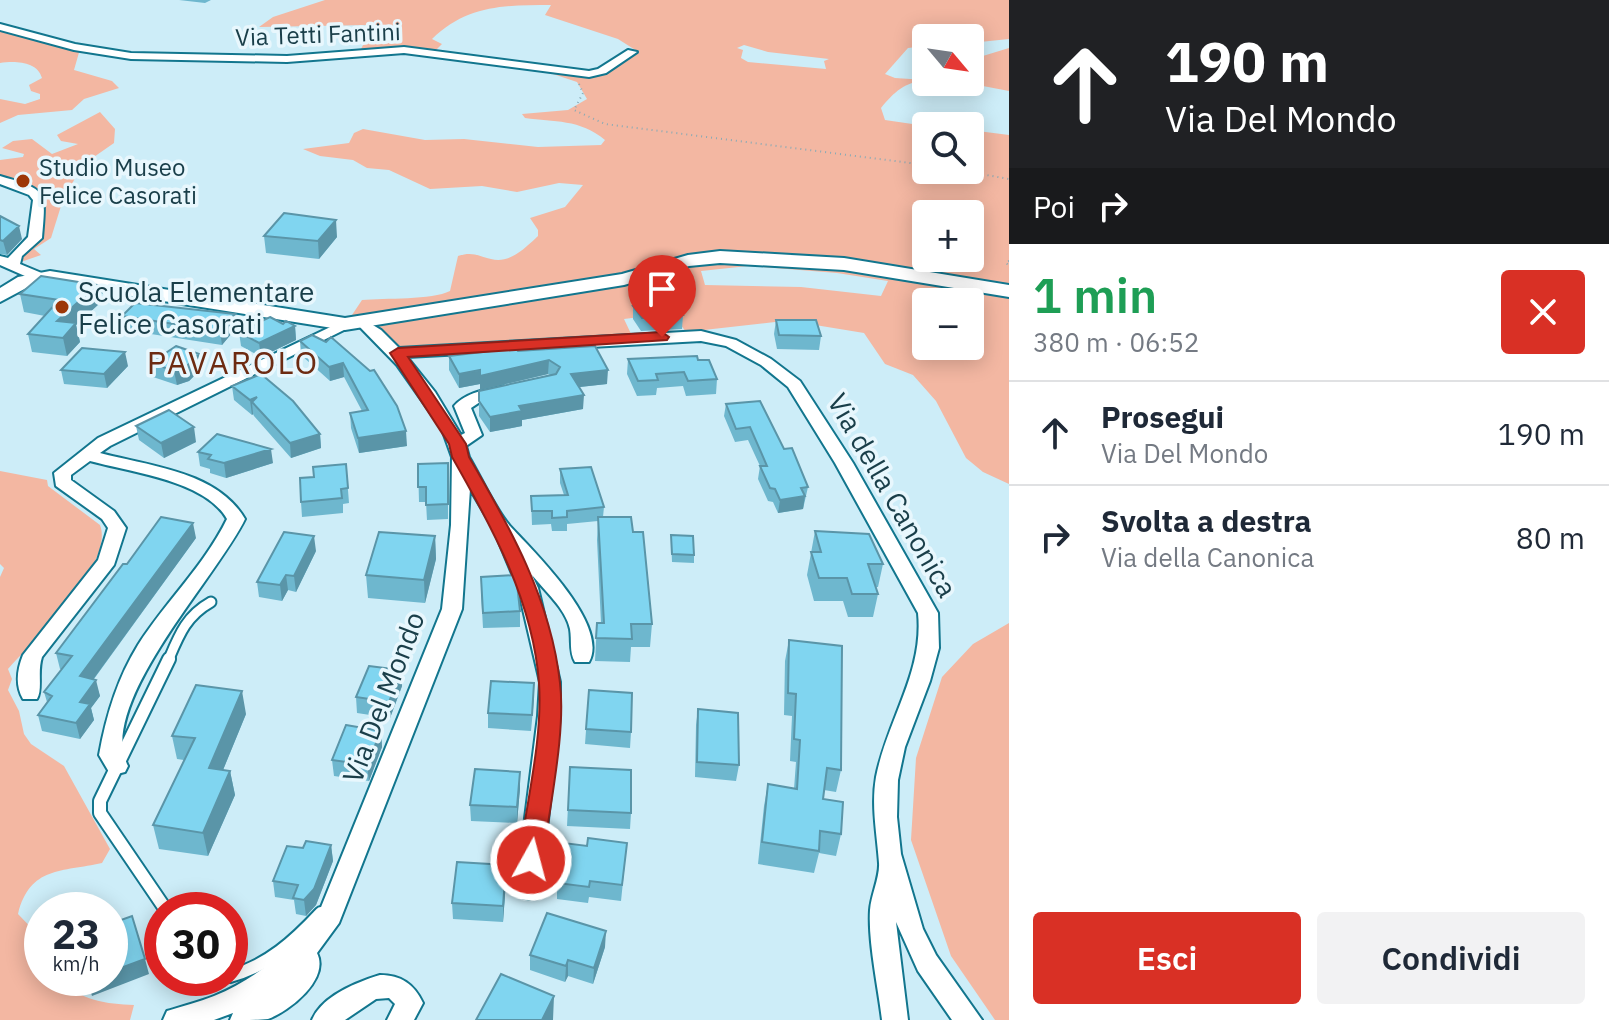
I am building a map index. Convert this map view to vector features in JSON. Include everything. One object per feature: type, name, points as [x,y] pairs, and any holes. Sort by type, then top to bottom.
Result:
[{"type":"street","name":"Via Tetti Fantini","points":[[0,27],[74,47],[131,56],[287,59],[404,50],[544,70],[597,73],[632,52]]},
{"type":"street","points":[[0,180],[34,192],[39,200],[35,238],[7,262],[39,277],[361,326],[398,353],[459,450],[502,528],[528,588],[550,682],[549,716],[528,889]]},
{"type":"street","points":[[30,694],[27,671],[33,655],[107,561],[117,528],[108,515],[62,482],[63,473],[104,442],[361,326],[624,279],[688,261],[720,257],[844,264],[1009,291]]},
{"type":"street","points":[[0,296],[39,277]]},
{"type":"street","name":"Via della Canonica","points":[[398,353],[701,336],[731,343],[766,362],[794,384],[914,583],[930,624],[928,660],[892,751],[884,826],[890,871],[935,975],[969,1020]]},
{"type":"street","name":"Via Del Mondo","points":[[176,1020],[253,993],[302,955],[327,923],[452,609],[460,568],[459,450],[474,435],[462,406],[468,400],[521,388]]},
{"type":"street","points":[[86,455],[172,478],[219,496],[233,508],[236,519],[214,559],[154,637],[131,677],[113,731],[110,755],[117,766]]},
{"type":"street","points":[[502,528],[520,544],[571,610],[580,627],[582,657]]},
{"type":"street","points":[[890,871],[882,911],[895,1020]]},
{"type":"street","points":[[243,1020],[301,980],[308,968],[308,960],[302,955]]},
{"type":"street","points":[[325,1020],[372,987],[389,985],[405,992],[410,1003],[400,1020]]},
{"type":"lane","points":[[154,892],[100,813],[102,795],[181,629],[193,612],[211,602]]},
{"type":"lane","points":[[248,970],[284,949],[318,916],[347,879]]},
{"type":"path","points":[[544,70],[579,84],[583,93],[574,110],[609,124],[912,162]]},
{"type":"path","points":[[984,175],[1009,179]]},
{"type":"path","points":[[1009,261],[1006,262],[1009,267]]},
{"type":"shaded area","points":[[325,0],[1009,0],[1009,39],[984,42],[984,24],[912,24],[912,48],[908,48],[885,74],[912,79],[912,83],[900,89],[881,108],[885,120],[912,124],[912,184],[984,184],[984,132],[1009,135],[1009,286],[924,272],[984,272],[984,200],[912,200],[912,270],[845,259],[718,252],[619,275],[350,318],[362,300],[420,297],[450,291],[458,256],[471,254],[498,260],[517,254],[538,236],[538,230],[530,218],[565,207],[583,185],[559,183],[517,192],[482,186],[430,189],[389,170],[367,168],[353,160],[320,156],[303,149],[349,143],[354,133],[363,129],[425,140],[464,139],[538,147],[601,145],[605,140],[586,128],[525,118],[522,114],[568,110],[587,99],[577,82],[547,72],[600,75],[637,51],[618,39],[545,15],[551,5],[502,7],[473,13],[459,19],[432,39],[442,44],[434,52],[360,51],[365,41],[382,30],[369,25],[259,27],[273,17]],"holes":[[[744,45],[768,52],[829,59],[824,61],[826,69],[748,62],[741,58],[743,50],[737,48]]]},
{"type":"shaded area","points":[[0,27],[80,49],[74,70],[112,81],[119,88],[84,99],[72,110],[18,115],[0,123],[0,99],[25,104],[40,99],[40,94],[31,91],[29,85],[42,78],[30,65],[0,63]]},
{"type":"shaded area","points":[[1009,48],[1009,91],[984,86],[984,56]]},
{"type":"shaded area","points":[[100,112],[115,129],[114,143],[81,166],[61,206],[51,238],[34,249],[41,255],[18,263],[19,254],[31,246],[42,200],[0,179],[0,160],[23,157],[24,154],[2,148],[13,141],[32,139],[52,154],[78,144],[61,141],[57,135]]},
{"type":"shaded area","points":[[690,262],[845,265],[971,288],[912,288],[912,360],[984,360],[984,290],[1009,295],[1009,484],[983,472],[966,458],[936,401],[913,375],[885,364],[864,333],[803,323],[775,322],[686,332],[672,313],[624,319],[633,338],[401,352],[369,324]],"holes":[[[748,266],[837,273],[888,281],[881,296],[801,287],[705,285],[701,271]]]},
{"type":"shaded area","points":[[0,471],[47,480],[48,486],[100,525],[101,541],[96,560],[69,601],[8,669],[12,679],[8,690],[19,711],[24,734],[31,744],[64,766],[110,849],[102,863],[61,870],[39,879],[24,892],[18,914],[24,920],[24,996],[85,996],[114,1004],[134,1005],[130,1020],[0,1020],[0,577],[4,568],[0,564]]},
{"type":"shaded area","points":[[1009,623],[1009,1020],[995,1020],[951,956],[911,840],[916,758],[942,677],[973,644]]},
{"type":"building","points":[[284,213],[336,220],[318,241],[264,236]]},
{"type":"building","points":[[0,216],[19,226],[3,241],[0,240]]},
{"type":"building","points":[[41,276],[97,285],[57,321],[76,323],[63,338],[28,334],[59,300],[20,294]]},
{"type":"building","points":[[673,300],[683,315],[642,318],[633,306]]},
{"type":"building","points":[[135,303],[235,314],[220,331],[122,316]]},
{"type":"building","points":[[270,317],[295,326],[259,343],[239,332]]},
{"type":"building","points":[[776,320],[816,320],[821,336],[779,335]]},
{"type":"building","points":[[312,335],[326,342],[331,337],[370,371],[374,370],[397,406],[406,431],[358,438],[350,413],[368,410],[343,363],[329,367],[300,341]]},
{"type":"building","points":[[176,346],[199,354],[186,367],[174,371],[151,363]]},
{"type":"building","points":[[595,346],[608,370],[571,374],[584,395],[519,406],[522,411],[490,417],[479,401],[479,391],[556,374],[560,367],[549,360],[480,376],[480,370],[459,374],[449,356],[516,348],[518,351]]},
{"type":"building","points":[[82,348],[125,352],[104,374],[61,370]]},
{"type":"building","points":[[697,356],[698,360],[709,360],[717,379],[688,381],[684,372],[656,374],[658,380],[638,381],[628,359]]},
{"type":"building","points":[[261,374],[293,401],[320,434],[290,443],[252,402],[257,397],[250,400],[232,386]]},
{"type":"building","points":[[760,401],[784,449],[792,448],[808,487],[801,488],[805,496],[780,500],[775,489],[770,488],[760,466],[767,466],[750,427],[736,429],[726,404]]},
{"type":"building","points":[[169,410],[194,427],[161,443],[136,426]]},
{"type":"building","points":[[217,434],[271,449],[224,463],[208,459],[211,455],[198,452]]},
{"type":"building","points":[[448,463],[448,504],[426,505],[426,487],[418,487],[418,464]]},
{"type":"building","points":[[346,464],[348,488],[341,489],[342,498],[301,502],[300,478],[314,477],[313,467]]},
{"type":"building","points":[[591,467],[604,507],[567,511],[567,517],[552,518],[552,511],[532,511],[531,496],[568,495],[560,469]]},
{"type":"building","points":[[161,517],[193,523],[80,676],[96,680],[80,702],[90,704],[76,723],[38,715],[52,696],[44,692],[72,656],[56,653]]},
{"type":"building","points":[[598,517],[631,517],[633,532],[643,532],[652,624],[631,624],[632,639],[596,638],[597,623],[604,623]]},
{"type":"building","points":[[815,531],[869,534],[883,564],[868,564],[878,594],[852,594],[847,578],[819,578],[811,552],[821,552]]},
{"type":"building","points":[[284,532],[314,536],[294,576],[286,575],[280,585],[257,582]]},
{"type":"building","points":[[379,532],[435,536],[424,580],[366,575]]},
{"type":"building","points":[[671,535],[693,536],[694,555],[672,554]]},
{"type":"building","points":[[516,575],[520,611],[483,613],[481,577]]},
{"type":"building","points":[[789,640],[842,646],[841,770],[827,768],[823,799],[843,802],[841,834],[820,831],[819,851],[762,842],[768,784],[797,789],[800,740],[794,739],[796,694],[788,693]]},
{"type":"building","points":[[369,666],[401,670],[389,702],[356,697]]},
{"type":"building","points":[[491,681],[534,683],[532,715],[488,713]]},
{"type":"building","points":[[196,685],[242,691],[209,768],[230,771],[203,833],[153,825],[195,738],[172,736]]},
{"type":"building","points":[[589,690],[632,693],[631,732],[586,729]]},
{"type":"building","points":[[698,709],[738,713],[739,765],[697,762]]},
{"type":"building","points":[[346,725],[381,731],[367,765],[332,760]]},
{"type":"building","points":[[570,767],[631,770],[631,813],[568,810]]},
{"type":"building","points":[[475,769],[520,772],[517,807],[470,805]]},
{"type":"building","points":[[588,838],[627,843],[622,885],[590,881],[589,887],[557,883],[564,843],[587,846]]},
{"type":"building","points":[[306,841],[331,845],[314,889],[304,900],[293,898],[298,885],[273,881],[287,846],[303,848]]},
{"type":"building","points":[[457,862],[506,865],[503,906],[452,903]]},
{"type":"building","points":[[547,913],[606,931],[594,968],[568,960],[566,966],[530,955]]},
{"type":"building","points":[[132,916],[144,959],[128,965],[128,917]]},
{"type":"building","points":[[501,974],[554,996],[542,1020],[476,1020]]},
{"type":"place","name":"Studio Museo Felice Casorati","points":[[23,181]]},
{"type":"place","name":"Scuola Elementare Felice Casorati","points":[[62,307]]},
{"type":"district","name":"PAVAROLO","points":[[233,362]]},
{"type":"route","points":[[531,860],[549,716],[550,682],[536,634],[528,588],[502,528],[460,457],[457,444],[398,353],[662,337]]}]
